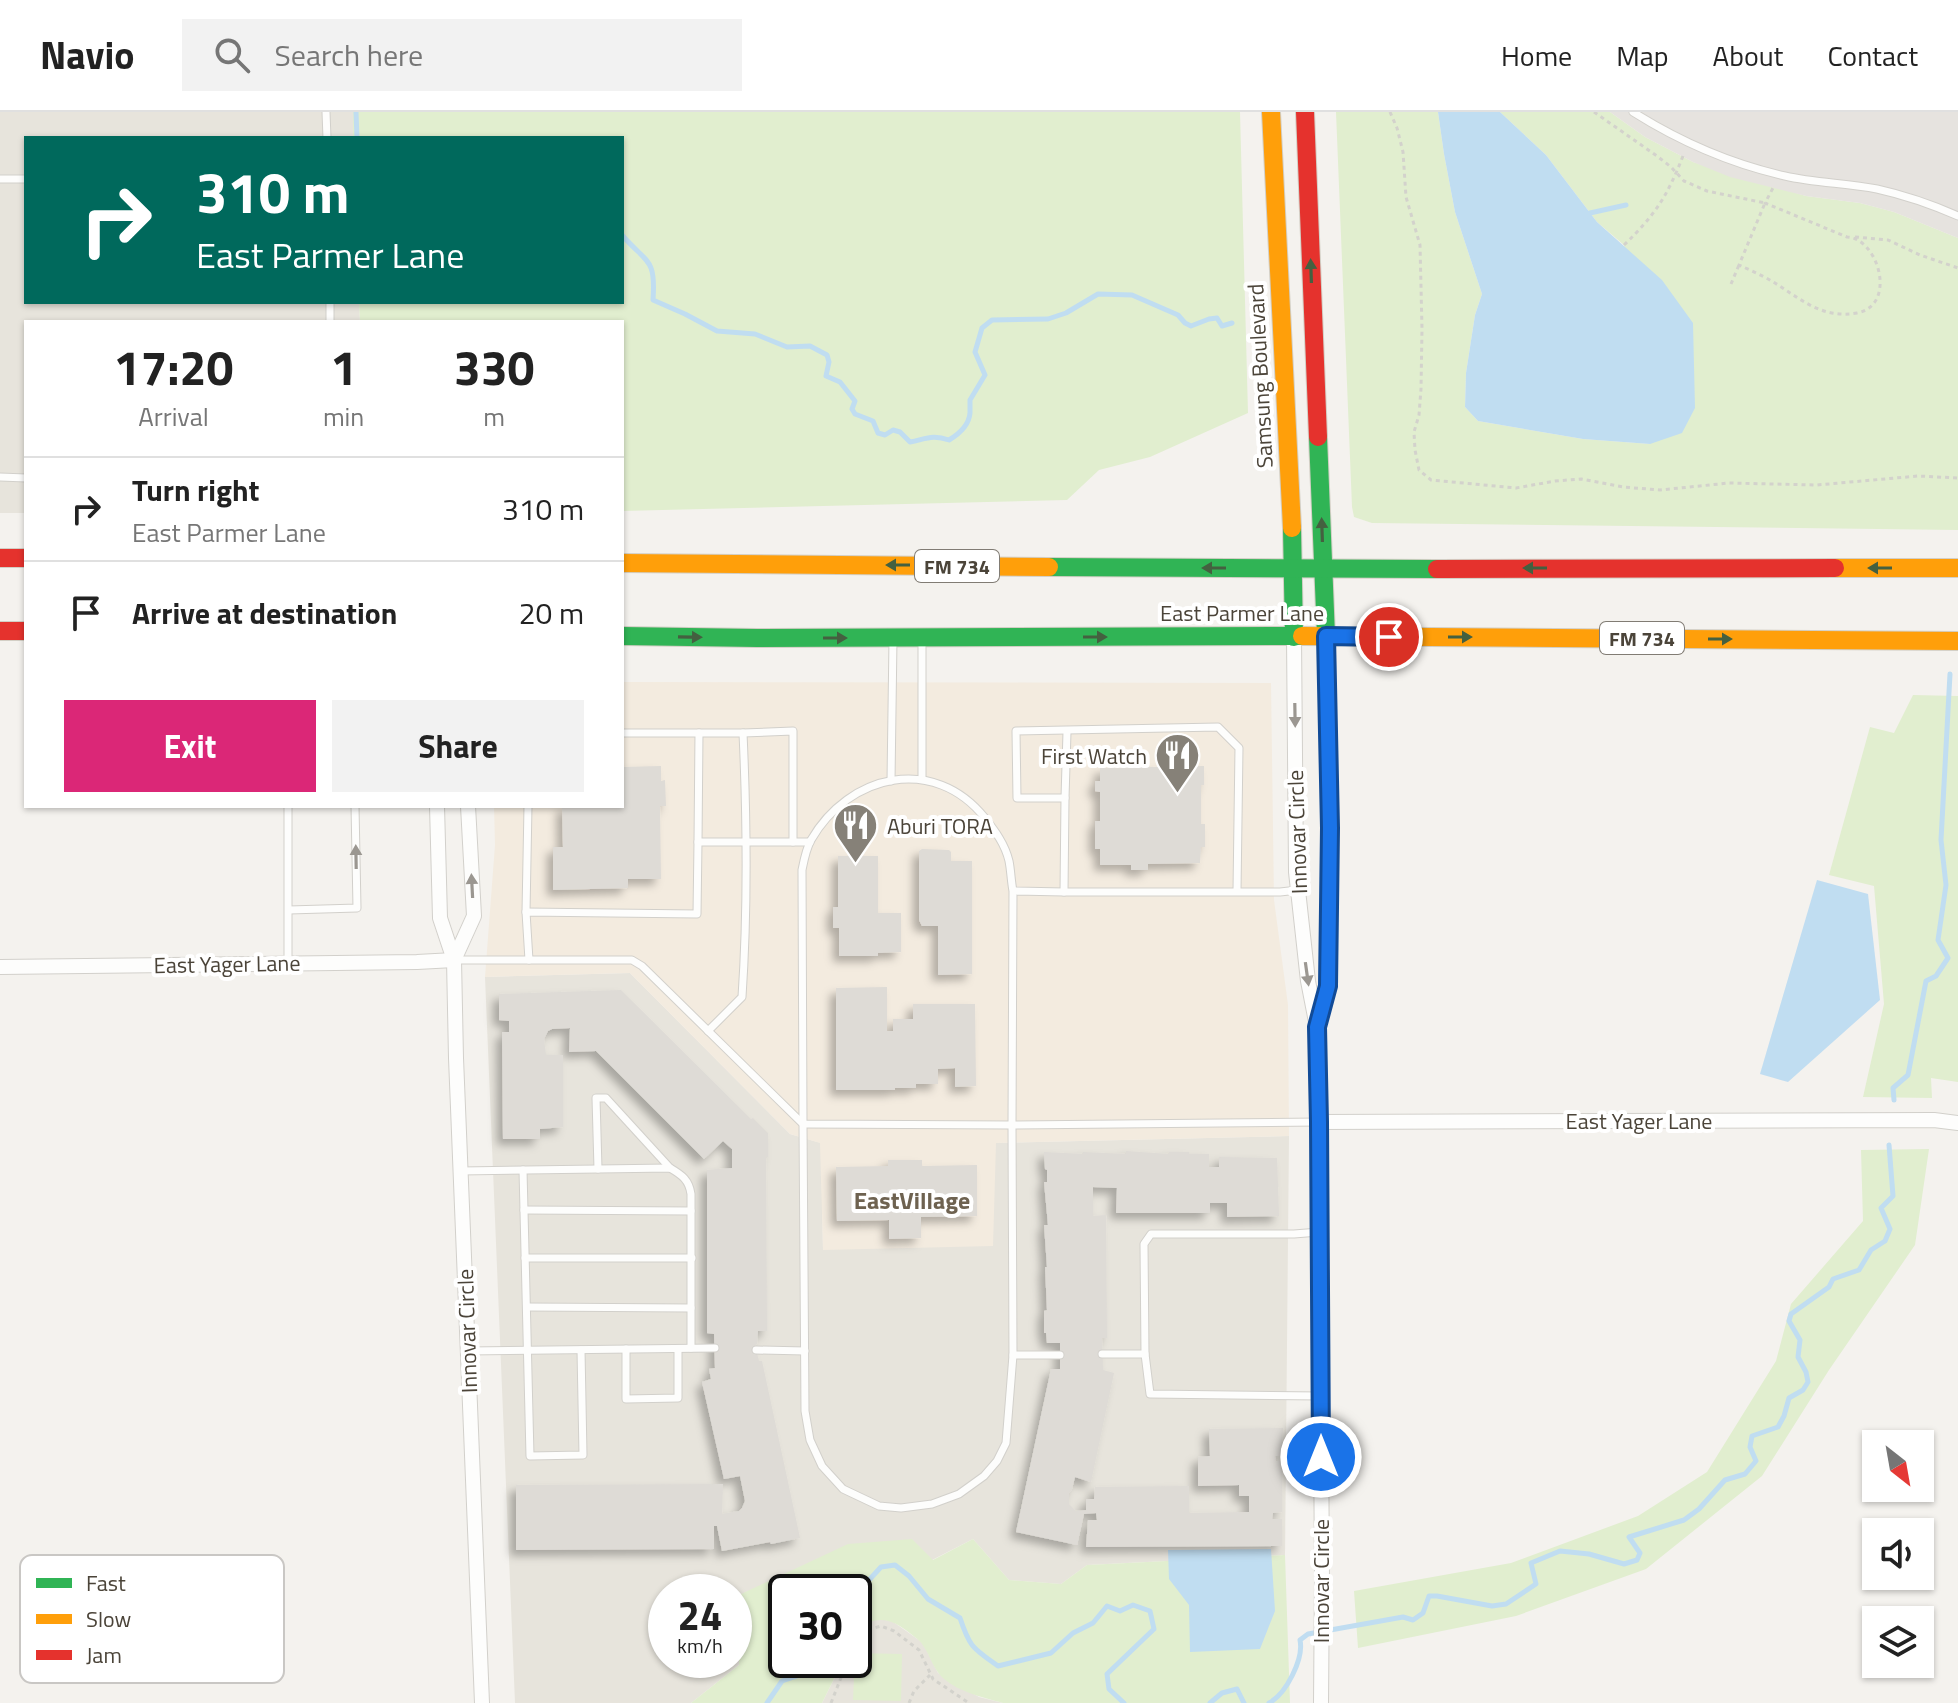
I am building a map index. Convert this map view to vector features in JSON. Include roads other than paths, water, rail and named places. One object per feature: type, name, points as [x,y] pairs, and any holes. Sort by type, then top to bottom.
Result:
[{"type":"main road","name":"Samsung Boulevard","points":[[1271,112],[1293,542],[1294,637]]},
{"type":"main road","points":[[1305,112],[1326,636]]},
{"type":"main road","points":[[0,558],[24,558]]},
{"type":"main road","name":"East Parmer Lane","points":[[624,563],[1292,569],[1958,568]]},
{"type":"main road","points":[[0,631],[24,631]]},
{"type":"main road","name":"East Parmer Lane","points":[[624,636],[1326,636],[1958,641]]},
{"type":"street","name":"Innovar Circle","points":[[1317,1027],[1328,986],[1330,828],[1326,636]]},
{"type":"street","name":"Innovar Circle","points":[[1294,637],[1298,890],[1308,981],[1317,1027],[1321,1703]]},
{"type":"street","name":"Innovar Circle","points":[[437,808],[440,918],[454,960],[482,1703]]},
{"type":"street","name":"Innovar Circle","points":[[454,960],[474,916],[468,808]]},
{"type":"street","name":"East Yager Lane","points":[[0,967],[454,960]]},
{"type":"street","name":"East Yager Lane","points":[[1319,1122],[1934,1120],[1958,1123]]},
{"type":"lane","points":[[326,112],[327,136]]},
{"type":"lane","points":[[1633,112],[1665,132],[1729,159],[1785,176],[1878,190],[1958,216]]},
{"type":"lane","points":[[0,179],[24,179]]},
{"type":"lane","points":[[0,477],[24,478]]},
{"type":"lane","points":[[891,781],[893,638]]},
{"type":"lane","points":[[922,638],[922,779]]},
{"type":"lane","points":[[1065,798],[1017,798],[1016,731],[1218,727],[1239,748],[1237,891]]},
{"type":"lane","points":[[624,733],[793,731],[793,842]]},
{"type":"lane","points":[[1064,892],[1067,732]]},
{"type":"lane","points":[[526,912],[697,914],[699,733]]},
{"type":"lane","points":[[708,1031],[742,997],[748,842],[743,733]]},
{"type":"lane","points":[[922,779],[956,790],[979,810],[998,835],[1008,859],[1013,891],[1013,1355],[1006,1443],[997,1461],[984,1476],[959,1494],[932,1504],[901,1508],[879,1506],[843,1489],[822,1466],[810,1440],[805,1411],[802,870],[810,842],[825,821],[846,800],[863,790],[891,781],[922,779]]},
{"type":"lane","points":[[288,808],[288,964]]},
{"type":"lane","points":[[289,910],[357,908],[355,808]]},
{"type":"lane","points":[[528,808],[526,912],[529,960]]},
{"type":"lane","points":[[698,842],[810,842]]},
{"type":"lane","points":[[1013,891],[1298,890]]},
{"type":"lane","points":[[454,960],[632,960],[642,966],[803,1124],[1319,1122]]},
{"type":"lane","points":[[598,1169],[596,1098],[606,1098],[670,1168],[690,1185],[691,1348]]},
{"type":"lane","points":[[461,1171],[670,1168]]},
{"type":"lane","points":[[523,1170],[530,1456],[583,1455],[581,1350]]},
{"type":"lane","points":[[524,1210],[691,1211]]},
{"type":"lane","points":[[1319,1232],[1151,1234],[1144,1244],[1145,1354],[1150,1394],[1321,1396]]},
{"type":"lane","points":[[525,1258],[692,1258]]},
{"type":"lane","points":[[527,1307],[691,1308]]},
{"type":"lane","points":[[468,1351],[715,1348]]},
{"type":"lane","points":[[626,1349],[626,1399],[652,1399],[678,1398],[678,1349]]},
{"type":"lane","points":[[756,1350],[805,1351]]},
{"type":"lane","points":[[1102,1354],[1145,1354]]},
{"type":"lane","points":[[1013,1355],[1060,1355]]},
{"type":"water","points":[[1438,112],[1500,112],[1546,155],[1597,222],[1662,280],[1693,323],[1695,408],[1682,433],[1650,444],[1583,439],[1478,421],[1465,407],[1466,373],[1475,315],[1482,294],[1455,212]]},
{"type":"water","points":[[1817,880],[1868,894],[1880,1000],[1788,1082],[1760,1074]]},
{"type":"water","points":[[1271,1549],[1275,1611],[1260,1649],[1190,1652],[1189,1605],[1169,1579],[1168,1550]]},
{"type":"waterway","points":[[356,112],[357,136]]},
{"type":"waterway","points":[[1585,217],[1590,213],[1626,205]]},
{"type":"waterway","points":[[624,237],[651,268],[653,300],[717,331],[755,334],[787,347],[810,346],[827,355],[826,376],[840,382],[855,401],[852,409],[855,414],[873,421],[878,433],[885,435],[893,430],[900,432],[910,442],[933,437],[949,440],[966,425],[970,400],[985,375],[975,352],[982,328],[992,320],[1048,319],[1066,313],[1098,294],[1132,295],[1178,315],[1191,326],[1217,318],[1222,326],[1232,323]]},
{"type":"waterway","points":[[1894,1100],[1893,1088],[1908,1075],[1926,981],[1936,976],[1948,958],[1938,940],[1946,885],[1941,840],[1950,674]]},
{"type":"waterway","points":[[1269,1703],[1282,1692],[1292,1675],[1299,1657],[1300,1640],[1308,1634],[1403,1617],[1413,1620],[1423,1613],[1429,1596],[1492,1606],[1506,1604],[1536,1584],[1531,1563],[1560,1551],[1589,1554],[1624,1564],[1637,1560],[1640,1553],[1629,1537],[1684,1520],[1699,1509],[1725,1480],[1745,1474],[1756,1461],[1750,1447],[1752,1436],[1778,1427],[1789,1398],[1803,1390],[1808,1382],[1798,1357],[1800,1340],[1789,1321],[1791,1314],[1829,1287],[1833,1279],[1859,1270],[1871,1250],[1885,1241],[1890,1229],[1881,1208],[1893,1196],[1889,1145]]},
{"type":"waterway","points":[[872,1577],[881,1567],[895,1565],[928,1599],[960,1618],[973,1646],[998,1666],[1051,1653],[1073,1633],[1093,1623],[1107,1606],[1120,1611],[1133,1605],[1150,1611],[1154,1629],[1107,1674],[1109,1689],[1124,1703]]},
{"type":"waterway","points":[[767,1703],[782,1681],[791,1678]]},
{"type":"waterway","points":[[1210,1703],[1222,1693],[1237,1689],[1244,1703]]},
{"type":"place","name":"First Watch","points":[[1178,795]]},
{"type":"place","name":"Aburi TORA","points":[[856,865]]},
{"type":"district","name":"EastVillage","points":[[912,1200]]}]
